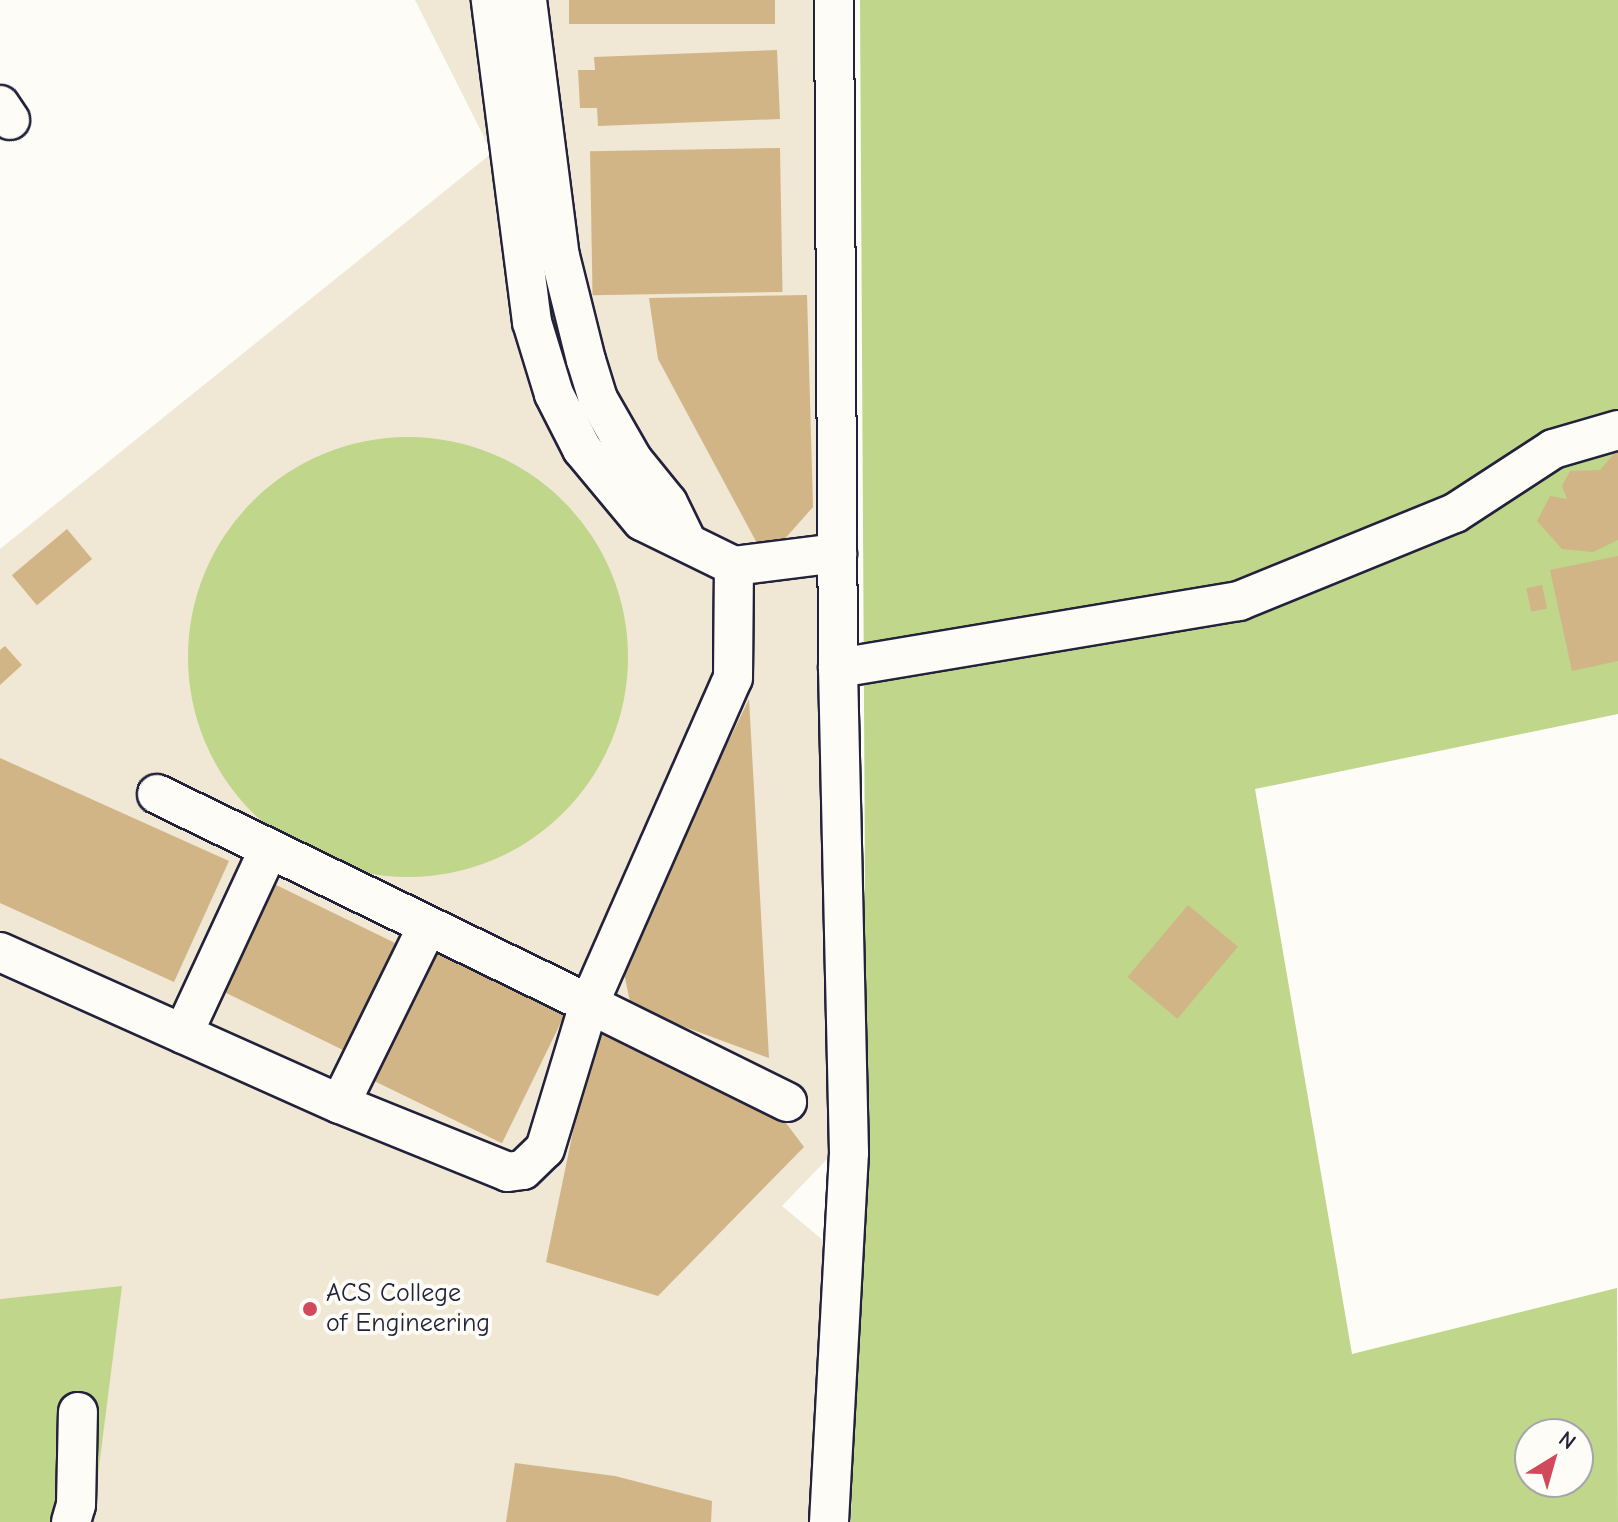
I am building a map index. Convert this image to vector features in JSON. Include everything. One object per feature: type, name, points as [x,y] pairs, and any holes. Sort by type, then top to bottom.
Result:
[{"type":"street","points":[[491,0],[532,178],[560,256],[598,399],[633,460],[668,503],[686,540],[734,566],[837,553]]},
{"type":"street","points":[[527,0],[532,178]]},
{"type":"street","points":[[829,1522],[849,1153],[838,668],[834,0]]},
{"type":"street","points":[[838,668],[1239,601],[1455,513],[1553,449],[1618,430]]},
{"type":"street","points":[[0,952],[340,1104],[508,1172],[523,1170],[545,1149],[589,1004],[733,678],[734,566]]},
{"type":"street","points":[[157,794],[787,1102]]},
{"type":"street","points":[[183,1034],[269,849]]},
{"type":"street","points":[[340,1104],[427,927]]},
{"type":"street","points":[[71,1522],[76,1505],[78,1412]]},
{"type":"shaded area","points":[[415,0],[814,0],[830,1156],[782,1206],[830,1246],[818,1522],[92,1522],[121,1287],[0,1299],[0,549],[492,153]]},
{"type":"green space","points":[[860,0],[1618,0],[1618,714],[1255,789],[1352,1354],[1617,1288],[1618,1522],[851,1522],[865,874]]},
{"type":"green space","points":[[408,437],[451,441],[492,453],[530,474],[564,501],[591,535],[612,573],[624,614],[628,657],[624,700],[612,741],[591,779],[564,813],[530,840],[492,861],[451,873],[408,877],[365,873],[324,861],[286,840],[252,813],[225,779],[204,741],[192,700],[188,657],[192,614],[204,573],[225,535],[252,501],[286,474],[324,453],[365,441]]},
{"type":"green space","points":[[122,1286],[92,1522],[0,1522],[0,1299]]},
{"type":"building","points":[[569,0],[775,0],[775,24],[569,24]]},
{"type":"building","points":[[777,50],[780,119],[598,126],[597,108],[580,108],[578,70],[595,70],[594,57]]},
{"type":"building","points":[[780,148],[783,292],[593,295],[590,151]]},
{"type":"building","points":[[807,295],[813,507],[766,560],[658,359],[649,298]]},
{"type":"building","points":[[1618,449],[1618,540],[1593,552],[1562,549],[1537,521],[1550,496],[1567,499],[1562,486],[1570,471],[1600,470]]},
{"type":"building","points":[[67,529],[92,559],[37,605],[12,575]]},
{"type":"building","points":[[1618,556],[1618,661],[1572,671],[1550,570]]},
{"type":"building","points":[[1542,585],[1547,608],[1531,612],[1526,588]]},
{"type":"building","points":[[5,646],[22,665],[0,685],[0,650]]},
{"type":"building","points":[[749,699],[769,1058],[631,1007],[622,963]]},
{"type":"building","points":[[0,758],[229,861],[174,982],[0,903]]},
{"type":"building","points":[[266,880],[409,950],[357,1057],[214,987]]},
{"type":"building","points":[[1188,905],[1238,947],[1177,1019],[1128,977]]},
{"type":"building","points":[[424,945],[565,1014],[502,1143],[361,1074]]},
{"type":"building","points":[[595,1025],[771,1103],[804,1147],[658,1296],[546,1262]]},
{"type":"building","points":[[515,1463],[615,1476],[712,1501],[711,1522],[506,1522]]},
{"type":"place","name":"ACS College of Engineering","points":[[310,1309]]}]
